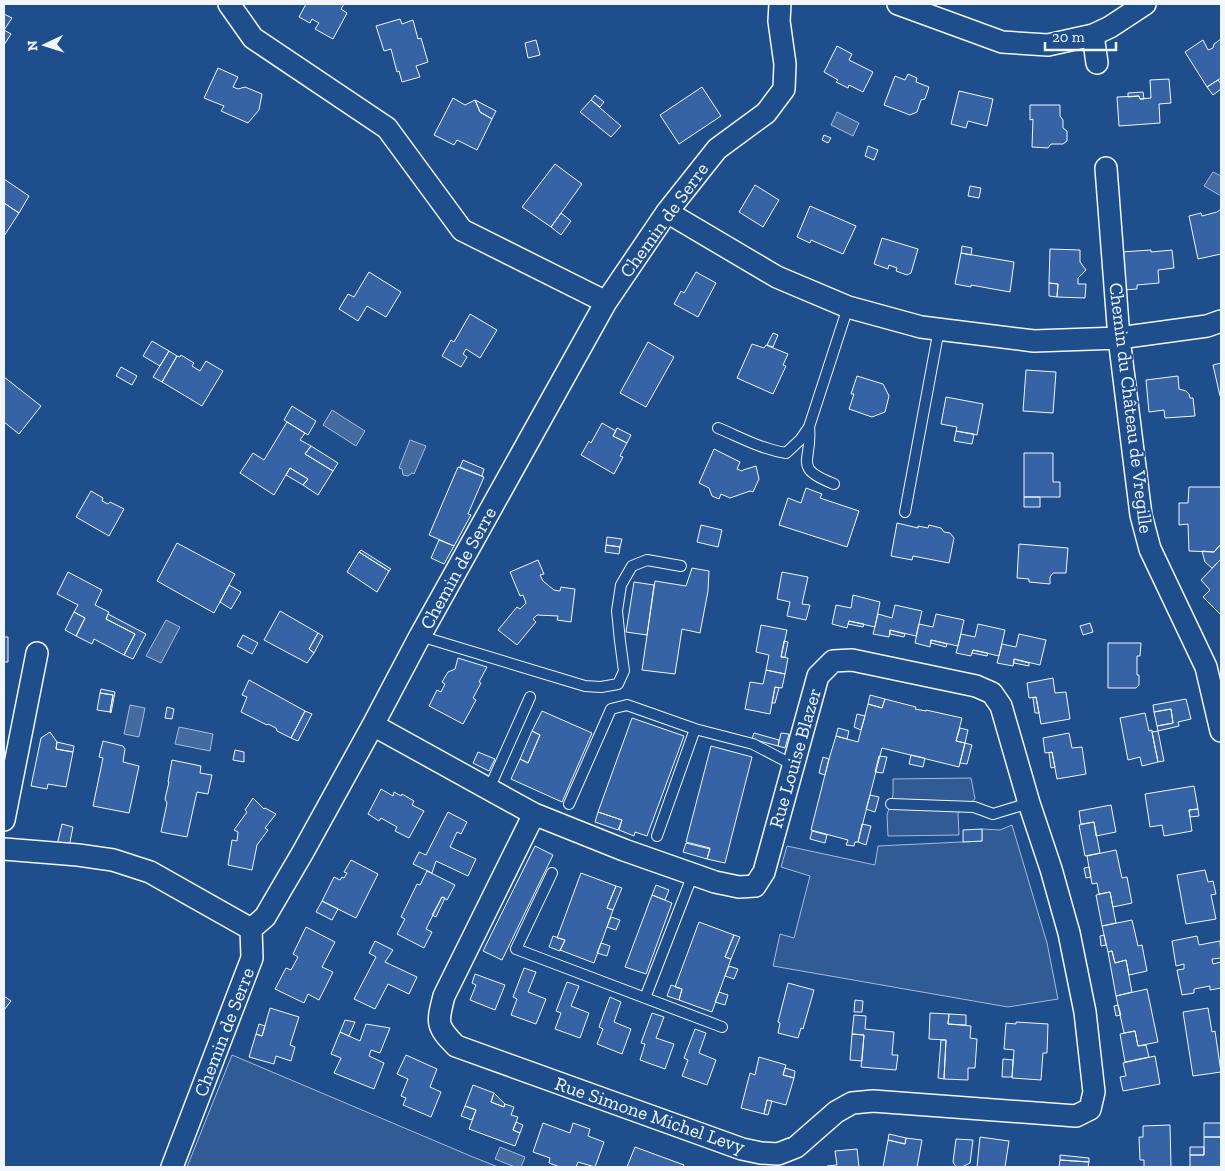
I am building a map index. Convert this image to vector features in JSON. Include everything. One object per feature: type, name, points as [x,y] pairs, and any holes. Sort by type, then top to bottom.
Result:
[{"type":"street","points":[[229,4],[253,38],[387,128],[462,230],[606,302]]},
{"type":"street","name":"Chemin de Serre","points":[[172,1167],[252,958],[251,929],[265,917],[303,852],[420,636],[606,302],[666,212],[717,149],[766,113],[784,89],[785,64],[779,21],[780,4]]},
{"type":"street","points":[[898,4],[1002,42],[1048,45],[1093,35],[1110,27],[1145,4]]},
{"type":"street","points":[[1093,35],[1096,63]]},
{"type":"street","name":"Chemin du Château de Vregille","points":[[1106,168],[1119,338],[1141,515],[1150,549],[1214,667],[1221,731]]},
{"type":"street","points":[[666,212],[777,277],[848,308],[921,327],[1034,341],[1119,338],[1207,326],[1221,321]]},
{"type":"street","points":[[4,820],[37,653]]},
{"type":"street","name":"Rue Louise Blazer","points":[[373,725],[534,814],[624,850],[715,882],[739,888],[755,886],[764,872],[818,676],[833,661],[852,660],[976,686],[992,692],[1001,706],[1066,924],[1085,1012],[1094,1092],[1090,1109]]},
{"type":"street","name":"Rue Simone Michel Levy","points":[[534,814],[444,996],[438,1018],[444,1034],[456,1046],[742,1149],[761,1153],[778,1154],[796,1147],[836,1112],[852,1103],[873,1101],[1076,1116],[1090,1109]]},
{"type":"street","points":[[4,849],[113,860],[150,872],[251,929]]},
{"type":"lane","points":[[718,428],[759,446],[786,453],[800,440],[809,427],[848,308]]},
{"type":"lane","points":[[905,512],[938,329]]},
{"type":"lane","points":[[809,427],[810,436],[806,464],[810,472],[834,484]]},
{"type":"lane","points":[[420,636],[585,686],[601,687],[618,684],[624,671],[617,611],[621,585],[632,566],[647,560],[681,566]]},
{"type":"lane","points":[[489,789],[530,697]]},
{"type":"lane","points":[[569,804],[611,709],[626,705],[695,729],[753,744],[793,765]]},
{"type":"lane","points":[[657,836],[695,729]]},
{"type":"lane","points":[[891,804],[974,807],[992,814],[1029,803]]},
{"type":"lane","points":[[552,873],[516,949],[722,1027]]},
{"type":"lane","points":[[646,998],[693,874]]},
{"type":"shaded area","points":[[837,112],[859,123],[853,136],[831,125]]},
{"type":"shaded area","points":[[1213,172],[1221,176],[1221,196],[1204,186]]},
{"type":"shaded area","points":[[332,410],[365,431],[356,446],[323,425]]},
{"type":"shaded area","points":[[410,440],[426,446],[414,474],[412,473],[408,476],[403,475],[402,469],[399,468]]},
{"type":"shaded area","points":[[166,620],[180,627],[161,663],[146,656]]},
{"type":"shaded area","points":[[130,705],[145,708],[139,737],[124,734]]},
{"type":"shaded area","points":[[179,727],[213,734],[210,751],[175,744]]},
{"type":"shaded area","points":[[971,778],[975,799],[958,813],[959,835],[888,836],[887,815],[893,795],[893,779]]},
{"type":"shaded area","points":[[1012,825],[1047,943],[1058,999],[1008,1007],[773,966],[780,934],[794,938],[810,876],[781,867],[787,846],[875,865],[878,846],[982,841],[982,829],[1000,830]]},
{"type":"shaded area","points":[[232,1055],[473,1157],[498,1167],[187,1167]]},
{"type":"shaded area","points":[[500,1147],[525,1157],[521,1167],[515,1167],[495,1159]]},
{"type":"building","points":[[306,4],[344,4],[341,9],[347,13],[333,39],[315,29],[319,23],[312,19],[310,23],[299,17]]},
{"type":"building","points":[[4,14],[12,18],[4,30]]},
{"type":"building","points":[[400,19],[402,24],[413,20],[418,39],[421,38],[428,62],[416,66],[420,77],[402,82],[399,71],[397,72],[391,49],[384,51],[376,26]]},
{"type":"building","points":[[4,30],[11,34],[4,45]]},
{"type":"building","points":[[1221,39],[1221,78],[1207,87],[1185,52],[1203,40],[1208,50],[1213,48],[1214,44]]},
{"type":"building","points":[[536,40],[540,55],[528,58],[525,43]]},
{"type":"building","points":[[837,46],[852,54],[849,60],[873,72],[863,92],[849,85],[848,88],[836,82],[838,80],[824,72]]},
{"type":"building","points":[[218,68],[238,77],[233,87],[238,89],[245,87],[262,94],[259,110],[248,123],[221,111],[224,106],[204,98]]},
{"type":"building","points":[[908,74],[917,78],[916,82],[929,87],[925,99],[921,100],[917,112],[910,115],[884,105],[895,76],[905,80]]},
{"type":"building","points":[[1169,79],[1171,103],[1159,104],[1160,123],[1119,126],[1117,97],[1139,96],[1140,99],[1151,98],[1150,80]]},
{"type":"building","points":[[1218,80],[1221,84],[1221,89],[1213,95],[1207,87]]},
{"type":"building","points":[[702,87],[721,116],[679,144],[660,115]]},
{"type":"building","points":[[959,91],[993,99],[987,126],[968,121],[966,128],[951,124]]},
{"type":"building","points":[[1143,92],[1144,99],[1140,99],[1139,96],[1128,97],[1128,93]]},
{"type":"building","points":[[595,95],[604,102],[600,107],[591,100]]},
{"type":"building","points":[[453,98],[465,105],[475,100],[480,112],[492,119],[477,150],[457,140],[454,145],[434,135]]},
{"type":"building","points":[[475,100],[496,111],[492,119],[480,112]]},
{"type":"building","points":[[591,100],[621,126],[611,137],[580,112]]},
{"type":"building","points":[[1030,105],[1060,105],[1060,116],[1063,120],[1063,128],[1067,131],[1067,141],[1063,144],[1051,144],[1048,148],[1032,147],[1033,119],[1030,120]]},
{"type":"building","points":[[824,135],[831,138],[828,143],[822,140]]},
{"type":"building","points":[[868,146],[878,150],[874,160],[865,156]]},
{"type":"building","points":[[555,164],[582,184],[551,227],[522,207]]},
{"type":"building","points":[[4,179],[29,196],[19,213],[4,203]]},
{"type":"building","points":[[755,185],[779,200],[763,227],[739,212]]},
{"type":"building","points":[[970,186],[981,188],[979,198],[968,196]]},
{"type":"building","points":[[4,203],[19,213],[4,236]]},
{"type":"building","points":[[810,206],[856,226],[843,254],[811,240],[810,243],[797,237]]},
{"type":"building","points":[[1221,209],[1221,254],[1198,259],[1189,216],[1201,213],[1202,216]]},
{"type":"building","points":[[561,213],[571,221],[561,235],[551,227]]},
{"type":"building","points":[[882,238],[918,249],[911,273],[907,275],[896,271],[897,268],[889,265],[888,269],[874,264]]},
{"type":"building","points":[[962,246],[972,248],[971,255],[961,253]]},
{"type":"building","points":[[1050,249],[1080,250],[1080,262],[1086,270],[1078,278],[1078,284],[1086,284],[1085,298],[1057,297],[1058,284],[1049,283]]},
{"type":"building","points":[[1151,250],[1151,252],[1172,250],[1174,268],[1158,270],[1159,283],[1137,285],[1137,289],[1124,290],[1121,252]]},
{"type":"building","points":[[961,253],[1014,262],[1010,292],[955,284]]},
{"type":"building","points":[[369,272],[401,292],[386,317],[367,306],[358,321],[339,309],[348,294],[354,297]]},
{"type":"building","points":[[696,272],[716,283],[698,317],[674,304],[681,291],[684,293]]},
{"type":"building","points":[[1049,283],[1058,284],[1057,297],[1049,296]]},
{"type":"building","points":[[470,314],[497,330],[480,358],[466,349],[463,354],[467,357],[461,367],[442,356],[451,340],[454,342]]},
{"type":"building","points":[[773,333],[778,335],[773,347],[767,345]]},
{"type":"building","points":[[152,341],[169,351],[160,366],[143,356]]},
{"type":"building","points":[[648,342],[674,357],[646,407],[620,393]]},
{"type":"building","points":[[752,344],[764,348],[766,345],[788,354],[783,365],[786,366],[773,394],[737,378]]},
{"type":"building","points":[[169,351],[177,356],[162,382],[153,377]]},
{"type":"building","points":[[181,355],[194,363],[192,366],[200,371],[206,361],[223,371],[202,406],[162,382],[177,356],[180,357]]},
{"type":"building","points":[[1221,363],[1221,396],[1220,396],[1213,365]]},
{"type":"building","points":[[121,367],[137,376],[132,385],[116,376]]},
{"type":"building","points":[[1026,370],[1056,372],[1053,413],[1023,411]]},
{"type":"building","points":[[857,376],[883,384],[889,396],[885,412],[872,417],[849,409],[854,394],[851,394]]},
{"type":"building","points":[[1178,376],[1179,389],[1186,391],[1190,398],[1193,398],[1195,416],[1165,418],[1164,410],[1149,412],[1146,380]]},
{"type":"building","points":[[4,377],[41,406],[19,434],[4,422]]},
{"type":"building","points":[[946,397],[983,404],[977,435],[956,431],[957,427],[941,424]]},
{"type":"building","points":[[292,406],[316,421],[308,435],[284,420]]},
{"type":"building","points":[[287,422],[305,433],[300,440],[311,446],[305,454],[333,471],[318,495],[303,485],[308,479],[290,468],[274,495],[240,473],[253,453],[264,460]]},
{"type":"building","points":[[602,423],[616,431],[613,436],[627,443],[620,456],[623,457],[614,474],[581,455],[589,441],[591,443]]},
{"type":"building","points":[[617,428],[631,435],[627,443],[613,436]]},
{"type":"building","points":[[956,431],[974,434],[972,444],[954,441]]},
{"type":"building","points":[[311,446],[338,463],[333,471],[305,454]]},
{"type":"building","points":[[714,449],[740,462],[737,469],[742,471],[756,466],[759,479],[753,492],[750,491],[730,498],[721,494],[719,499],[712,496],[709,488],[699,483]]},
{"type":"building","points":[[1024,453],[1053,453],[1053,482],[1060,482],[1060,497],[1024,497]]},
{"type":"building","points":[[463,460],[484,469],[482,476],[460,467]]},
{"type":"building","points":[[458,467],[484,477],[468,514],[471,515],[454,546],[429,535]]},
{"type":"building","points":[[290,468],[308,479],[303,485],[286,475]]},
{"type":"building","points":[[1189,487],[1221,487],[1221,544],[1214,552],[1189,551],[1188,524],[1179,525],[1179,503],[1188,503]]},
{"type":"building","points":[[806,488],[822,494],[820,498],[859,511],[847,547],[779,525],[788,498],[801,503]]},
{"type":"building","points":[[91,491],[103,498],[102,501],[108,504],[110,502],[124,509],[109,536],[76,517]]},
{"type":"building","points":[[1024,497],[1040,497],[1040,507],[1024,507]]},
{"type":"building","points":[[897,523],[918,528],[918,526],[928,528],[929,525],[950,533],[954,538],[949,563],[913,556],[912,560],[891,556]]},
{"type":"building","points":[[701,525],[722,530],[718,547],[697,542]]},
{"type":"building","points":[[607,537],[622,539],[620,547],[606,545]]},
{"type":"building","points":[[439,540],[454,546],[444,564],[431,558]]},
{"type":"building","points":[[177,543],[235,574],[214,613],[157,581]]},
{"type":"building","points":[[1019,544],[1068,548],[1066,573],[1053,573],[1050,577],[1050,584],[1029,582],[1029,579],[1017,578]]},
{"type":"building","points":[[1221,544],[1221,559],[1212,568],[1205,562],[1202,551],[1214,552]]},
{"type":"building","points":[[606,545],[620,547],[619,554],[605,552]]},
{"type":"building","points":[[361,550],[391,569],[389,571],[359,552]]},
{"type":"building","points":[[359,552],[389,571],[377,592],[347,572]]},
{"type":"building","points":[[1221,559],[1221,615],[1203,597],[1210,590],[1201,580]]},
{"type":"building","points":[[538,560],[544,574],[540,575],[543,581],[554,590],[560,591],[561,587],[575,589],[571,622],[557,620],[558,616],[537,615],[533,619],[536,622],[517,645],[498,630],[517,607],[520,609],[526,603],[523,595],[520,596],[510,572]]},
{"type":"building","points":[[692,568],[709,571],[708,591],[700,633],[682,629],[675,674],[642,670],[655,581],[686,586]]},
{"type":"building","points":[[68,572],[102,590],[95,605],[109,612],[106,619],[135,634],[124,655],[94,639],[92,644],[76,636],[85,618],[74,612],[78,605],[57,594]]},
{"type":"building","points":[[782,572],[808,577],[802,604],[810,605],[806,620],[787,616],[790,602],[777,599]]},
{"type":"building","points":[[634,582],[654,585],[647,635],[626,632]]},
{"type":"building","points":[[229,585],[241,592],[231,609],[220,602]]},
{"type":"building","points":[[853,595],[880,602],[875,627],[849,621],[847,628],[832,624],[836,605],[851,608]]},
{"type":"building","points":[[895,605],[922,611],[916,636],[890,630],[889,637],[873,634],[878,614],[892,618]]},
{"type":"building","points":[[280,611],[318,633],[309,649],[314,653],[307,663],[264,640]]},
{"type":"building","points":[[74,612],[85,618],[76,636],[65,630]]},
{"type":"building","points":[[108,614],[146,634],[133,659],[124,655],[135,634],[106,619]]},
{"type":"building","points":[[936,614],[964,620],[958,646],[931,640],[930,647],[915,643],[919,624],[933,627]]},
{"type":"building","points":[[849,621],[864,624],[863,627],[848,624]]},
{"type":"building","points":[[1090,623],[1093,632],[1083,635],[1080,626]]},
{"type":"building","points":[[978,624],[1005,630],[999,656],[973,650],[971,656],[956,653],[961,634],[975,637]]},
{"type":"building","points":[[761,625],[787,630],[781,657],[788,658],[785,674],[766,670],[769,655],[756,652]]},
{"type":"building","points":[[890,630],[905,634],[904,637],[890,634]]},
{"type":"building","points":[[318,633],[323,636],[314,653],[309,649]]},
{"type":"building","points":[[1019,634],[1046,640],[1040,665],[1014,659],[1013,666],[997,663],[1002,644],[1016,647]]},
{"type":"building","points":[[243,635],[258,643],[252,654],[237,646]]},
{"type":"building","points":[[4,637],[8,637],[8,662],[4,662]]},
{"type":"building","points":[[931,640],[947,644],[946,647],[931,643]]},
{"type":"building","points":[[784,641],[788,642],[785,657],[781,657]]},
{"type":"building","points":[[1108,643],[1141,643],[1140,656],[1137,656],[1139,685],[1136,688],[1108,688]]},
{"type":"building","points":[[973,650],[988,653],[987,656],[972,653]]},
{"type":"building","points":[[458,658],[487,667],[473,698],[476,700],[463,724],[429,706],[437,690],[441,692],[445,684],[442,682],[448,672],[455,669]]},
{"type":"building","points":[[1014,659],[1029,663],[1029,666],[1014,663]]},
{"type":"building","points":[[766,670],[785,674],[782,688],[775,687],[770,714],[745,709],[750,682],[763,684]]},
{"type":"building","points":[[1053,678],[1055,693],[1066,692],[1070,719],[1041,724],[1036,697],[1029,698],[1027,683]]},
{"type":"building","points":[[249,680],[305,711],[291,738],[277,731],[276,728],[241,712],[247,697],[242,695]]},
{"type":"building","points":[[775,687],[779,688],[775,703],[772,703]]},
{"type":"building","points":[[101,689],[115,692],[111,713],[113,695],[100,693]]},
{"type":"building","points":[[100,693],[113,695],[110,712],[97,710]]},
{"type":"building","points":[[870,695],[885,699],[882,708],[868,704]]},
{"type":"building","points":[[1036,697],[1039,713],[1035,713],[1033,698]]},
{"type":"building","points":[[885,699],[916,707],[915,709],[962,718],[956,741],[965,743],[959,767],[882,748],[858,842],[855,842],[854,846],[846,845],[848,840],[811,830],[829,759],[836,736],[858,742],[868,704],[882,708]]},
{"type":"building","points":[[1186,699],[1191,719],[1178,722],[1179,726],[1158,731],[1157,726],[1173,723],[1171,709],[1154,712],[1153,705]]},
{"type":"building","points":[[167,707],[174,709],[172,719],[165,718]]},
{"type":"building","points":[[1171,709],[1173,723],[1157,726],[1154,712]]},
{"type":"building","points":[[305,711],[312,714],[298,741],[291,738]]},
{"type":"building","points":[[542,711],[592,733],[562,802],[511,779],[520,759],[528,763],[540,735],[532,731]]},
{"type":"building","points":[[1145,713],[1149,731],[1152,730],[1158,762],[1142,766],[1140,757],[1128,760],[1120,718]]},
{"type":"building","points":[[857,714],[865,716],[861,730],[854,727]]},
{"type":"building","points":[[632,718],[684,736],[647,836],[635,832],[634,836],[619,830],[622,820],[598,812]]},
{"type":"building","points":[[838,728],[849,731],[847,739],[836,736]]},
{"type":"building","points":[[960,728],[968,730],[965,743],[956,741]]},
{"type":"building","points":[[532,731],[540,735],[528,763],[520,759]]},
{"type":"building","points":[[1158,731],[1164,761],[1158,762],[1152,732]]},
{"type":"building","points":[[50,732],[57,742],[56,749],[73,752],[66,787],[48,784],[47,789],[31,786],[41,738]]},
{"type":"building","points":[[754,733],[779,740],[778,746],[752,739]]},
{"type":"building","points":[[781,733],[789,734],[785,748],[778,746]]},
{"type":"building","points":[[1069,733],[1072,748],[1082,747],[1086,774],[1057,779],[1052,752],[1045,753],[1043,738]]},
{"type":"building","points":[[103,741],[123,746],[125,749],[123,762],[139,766],[129,813],[93,806],[103,758],[99,757]]},
{"type":"building","points":[[57,742],[74,746],[73,752],[56,749]]},
{"type":"building","points":[[965,743],[972,745],[967,764],[960,763]]},
{"type":"building","points":[[711,746],[752,757],[725,863],[707,859],[710,848],[686,842]]},
{"type":"building","points":[[235,750],[244,752],[244,762],[233,760]]},
{"type":"building","points":[[478,752],[495,759],[489,771],[473,763]]},
{"type":"building","points":[[1052,752],[1055,767],[1051,768],[1049,753]]},
{"type":"building","points":[[911,755],[925,758],[923,767],[909,764]]},
{"type":"building","points":[[879,756],[887,757],[883,773],[875,772]]},
{"type":"building","points":[[823,757],[829,759],[825,775],[819,773]]},
{"type":"building","points":[[172,760],[201,766],[200,773],[212,775],[208,794],[197,792],[187,837],[161,832],[167,803],[165,799]]},
{"type":"building","points":[[1194,786],[1198,809],[1189,810],[1192,831],[1164,836],[1162,825],[1150,827],[1145,794]]},
{"type":"building","points":[[381,789],[393,796],[394,792],[401,796],[402,794],[414,801],[412,805],[424,811],[409,838],[395,831],[397,827],[381,818],[379,821],[368,814]]},
{"type":"building","points":[[870,795],[879,797],[875,812],[866,809]]},
{"type":"building","points":[[253,798],[264,809],[276,814],[265,828],[268,830],[257,845],[252,870],[228,865],[232,840],[237,841],[238,832],[234,830],[247,812],[245,810]]},
{"type":"building","points":[[1111,805],[1116,832],[1096,836],[1094,822],[1081,824],[1079,811]]},
{"type":"building","points":[[1198,809],[1199,816],[1190,817],[1189,810]]},
{"type":"building","points":[[448,812],[467,822],[461,834],[457,832],[450,847],[476,859],[468,876],[436,861],[432,873],[413,864],[419,852],[426,855]]},
{"type":"building","points":[[598,812],[622,820],[618,830],[595,822]]},
{"type":"building","points":[[1094,822],[1100,853],[1085,856],[1079,825]]},
{"type":"building","points":[[62,824],[73,827],[69,847],[57,845]]},
{"type":"building","points":[[862,824],[871,826],[866,845],[858,842]]},
{"type":"building","points":[[982,829],[982,841],[963,842],[963,830]]},
{"type":"building","points":[[812,831],[827,835],[825,843],[810,839]]},
{"type":"building","points":[[686,843],[710,849],[707,859],[683,852]]},
{"type":"building","points":[[535,846],[553,855],[502,960],[483,951]]},
{"type":"building","points":[[1116,850],[1122,878],[1127,877],[1132,903],[1113,907],[1110,892],[1099,894],[1097,883],[1092,884],[1087,856]]},
{"type":"building","points":[[351,860],[378,874],[356,918],[322,901],[334,877],[340,880],[342,877],[344,878],[347,873],[344,872]]},
{"type":"building","points":[[1089,867],[1091,877],[1086,878],[1084,868]]},
{"type":"building","points":[[1205,870],[1208,882],[1213,881],[1216,894],[1211,895],[1216,919],[1186,924],[1177,875]]},
{"type":"building","points":[[427,871],[455,885],[447,900],[442,897],[426,929],[432,932],[424,948],[397,934],[405,919],[401,917],[417,884],[420,885]]},
{"type":"building","points":[[581,873],[616,886],[607,908],[613,910],[594,963],[560,950],[565,940],[557,938]]},
{"type":"building","points":[[656,885],[669,890],[665,900],[652,895]]},
{"type":"building","points":[[616,886],[622,888],[613,910],[607,908]]},
{"type":"building","points":[[1110,892],[1116,923],[1102,926],[1096,895]]},
{"type":"building","points":[[652,895],[672,903],[646,974],[625,967]]},
{"type":"building","points":[[442,897],[445,898],[436,917],[432,915]]},
{"type":"building","points":[[322,901],[338,909],[332,920],[316,912]]},
{"type":"building","points":[[611,917],[620,920],[616,930],[607,927]]},
{"type":"building","points":[[1132,920],[1138,946],[1142,945],[1147,971],[1129,975],[1126,960],[1115,963],[1112,951],[1108,952],[1102,926]]},
{"type":"building","points":[[699,922],[734,935],[725,957],[731,959],[712,1012],[679,1000],[682,989],[675,987]]},
{"type":"building","points":[[306,927],[335,942],[322,967],[333,972],[319,1000],[308,994],[304,1003],[275,989],[286,968],[291,970],[298,957],[293,954]]},
{"type":"building","points":[[734,935],[740,937],[731,959],[725,957]]},
{"type":"building","points":[[1104,935],[1106,945],[1101,946],[1100,936]]},
{"type":"building","points":[[553,936],[565,940],[560,951],[549,947]]},
{"type":"building","points":[[1197,936],[1199,945],[1220,941],[1221,958],[1212,959],[1213,964],[1221,962],[1221,988],[1210,990],[1210,986],[1194,989],[1194,993],[1182,995],[1177,970],[1184,969],[1184,964],[1176,966],[1172,941]]},
{"type":"building","points":[[375,941],[393,950],[385,962],[417,977],[409,994],[388,984],[375,1009],[354,999],[376,957],[369,953]]},
{"type":"building","points":[[601,943],[610,946],[607,956],[597,953]]},
{"type":"building","points":[[1112,951],[1115,963],[1126,960],[1132,992],[1116,996],[1108,952]]},
{"type":"building","points":[[729,966],[738,969],[734,979],[725,976]]},
{"type":"building","points":[[524,968],[536,972],[528,992],[546,999],[536,1024],[511,1015],[517,999],[513,997]]},
{"type":"building","points":[[475,974],[505,985],[495,1010],[470,1000],[476,985],[472,983]]},
{"type":"building","points":[[567,982],[579,986],[571,1006],[589,1013],[580,1038],[555,1029],[561,1013],[556,1011]]},
{"type":"building","points":[[788,983],[814,990],[803,1029],[801,1028],[798,1038],[778,1033],[780,1023],[778,1022]]},
{"type":"building","points":[[671,985],[682,989],[679,1000],[667,996]]},
{"type":"building","points":[[1147,989],[1158,1042],[1138,1046],[1135,1031],[1124,1033],[1116,996]]},
{"type":"building","points":[[719,992],[728,995],[725,1005],[715,1002]]},
{"type":"building","points":[[4,996],[11,1001],[4,1010]]},
{"type":"building","points":[[610,997],[621,1002],[614,1022],[631,1029],[622,1054],[597,1044],[603,1029],[599,1027]]},
{"type":"building","points":[[855,1000],[863,1001],[862,1012],[854,1012]]},
{"type":"building","points":[[1118,1005],[1121,1015],[1116,1016],[1114,1006]]},
{"type":"building","points":[[270,1008],[299,1017],[290,1045],[295,1047],[291,1061],[276,1056],[274,1064],[249,1057],[256,1034],[262,1036]]},
{"type":"building","points":[[1208,1008],[1212,1032],[1215,1031],[1221,1072],[1193,1076],[1183,1012]]},
{"type":"building","points":[[652,1013],[664,1017],[656,1038],[674,1044],[665,1069],[640,1060],[645,1044],[641,1043]]},
{"type":"building","points":[[930,1013],[949,1014],[948,1024],[971,1026],[970,1038],[977,1039],[975,1068],[968,1068],[968,1080],[944,1079],[946,1040],[929,1039]]},
{"type":"building","points":[[949,1014],[966,1015],[966,1025],[948,1024]]},
{"type":"building","points":[[854,1015],[866,1016],[865,1029],[894,1032],[892,1055],[898,1055],[896,1070],[861,1067],[864,1035],[852,1034]]},
{"type":"building","points":[[345,1020],[355,1022],[349,1036],[340,1032]]},
{"type":"building","points":[[1016,1022],[1048,1024],[1047,1053],[1043,1053],[1041,1080],[1012,1078],[1014,1050],[1004,1049],[1006,1023],[1016,1024]]},
{"type":"building","points":[[259,1024],[265,1026],[262,1036],[256,1034]]},
{"type":"building","points":[[366,1024],[390,1028],[380,1053],[371,1050],[369,1056],[384,1063],[374,1089],[334,1073],[341,1058],[331,1054],[340,1032],[360,1041]]},
{"type":"building","points":[[695,1029],[706,1033],[699,1053],[716,1060],[707,1085],[682,1076],[688,1060],[684,1058]]},
{"type":"building","points":[[1135,1031],[1138,1046],[1146,1045],[1149,1057],[1125,1062],[1120,1034]]},
{"type":"building","points":[[852,1034],[864,1035],[862,1061],[850,1060]]},
{"type":"building","points":[[941,1040],[946,1040],[944,1079],[938,1078]]},
{"type":"building","points":[[406,1055],[437,1069],[430,1087],[441,1092],[431,1117],[403,1105],[406,1098],[401,1096],[408,1079],[397,1074]]},
{"type":"building","points":[[1155,1056],[1160,1084],[1123,1091],[1120,1077],[1126,1076],[1123,1063]]},
{"type":"building","points":[[759,1057],[786,1065],[783,1075],[794,1078],[786,1105],[767,1100],[764,1114],[741,1108],[750,1073],[755,1075]]},
{"type":"building","points":[[1003,1059],[1013,1060],[1012,1077],[1002,1077]]},
{"type":"building","points":[[785,1068],[795,1071],[794,1078],[783,1075]]},
{"type":"building","points":[[473,1085],[494,1093],[491,1102],[504,1107],[505,1104],[514,1107],[511,1115],[518,1117],[513,1130],[520,1133],[515,1146],[469,1129],[476,1110],[465,1106]]},
{"type":"building","points":[[494,1093],[505,1104],[504,1107],[491,1102]]},
{"type":"building","points":[[767,1100],[772,1101],[768,1115],[764,1114]]},
{"type":"building","points":[[465,1106],[476,1110],[472,1120],[461,1116]]},
{"type":"building","points":[[516,1122],[523,1125],[520,1133],[513,1130]]},
{"type":"building","points":[[543,1123],[570,1133],[573,1123],[590,1129],[588,1136],[604,1142],[595,1167],[578,1162],[576,1167],[560,1167],[549,1163],[550,1158],[533,1152]]},
{"type":"building","points":[[1204,1123],[1221,1123],[1221,1137],[1204,1137]]},
{"type":"building","points":[[1170,1125],[1171,1167],[1144,1167],[1144,1160],[1140,1160],[1139,1137],[1143,1137],[1143,1126]]},
{"type":"building","points":[[889,1134],[906,1138],[905,1144],[888,1140]]},
{"type":"building","points":[[980,1137],[1009,1141],[1005,1167],[977,1167]]},
{"type":"building","points":[[1204,1137],[1221,1137],[1221,1167],[1190,1167],[1190,1155],[1204,1155]]},
{"type":"building","points":[[906,1138],[922,1140],[917,1167],[883,1167],[888,1140],[905,1144]]},
{"type":"building","points":[[956,1139],[973,1140],[970,1163],[962,1167],[956,1167],[953,1162]]},
{"type":"building","points":[[635,1147],[684,1165],[683,1167],[627,1167]]},
{"type":"building","points":[[1190,1147],[1204,1147],[1204,1155],[1190,1155]]},
{"type":"building","points":[[857,1149],[859,1167],[827,1167],[837,1165],[835,1151]]},
{"type":"building","points":[[1060,1155],[1089,1158],[1089,1162],[1060,1160]]},
{"type":"building","points":[[1060,1160],[1089,1162],[1088,1167],[1059,1167]]}]
